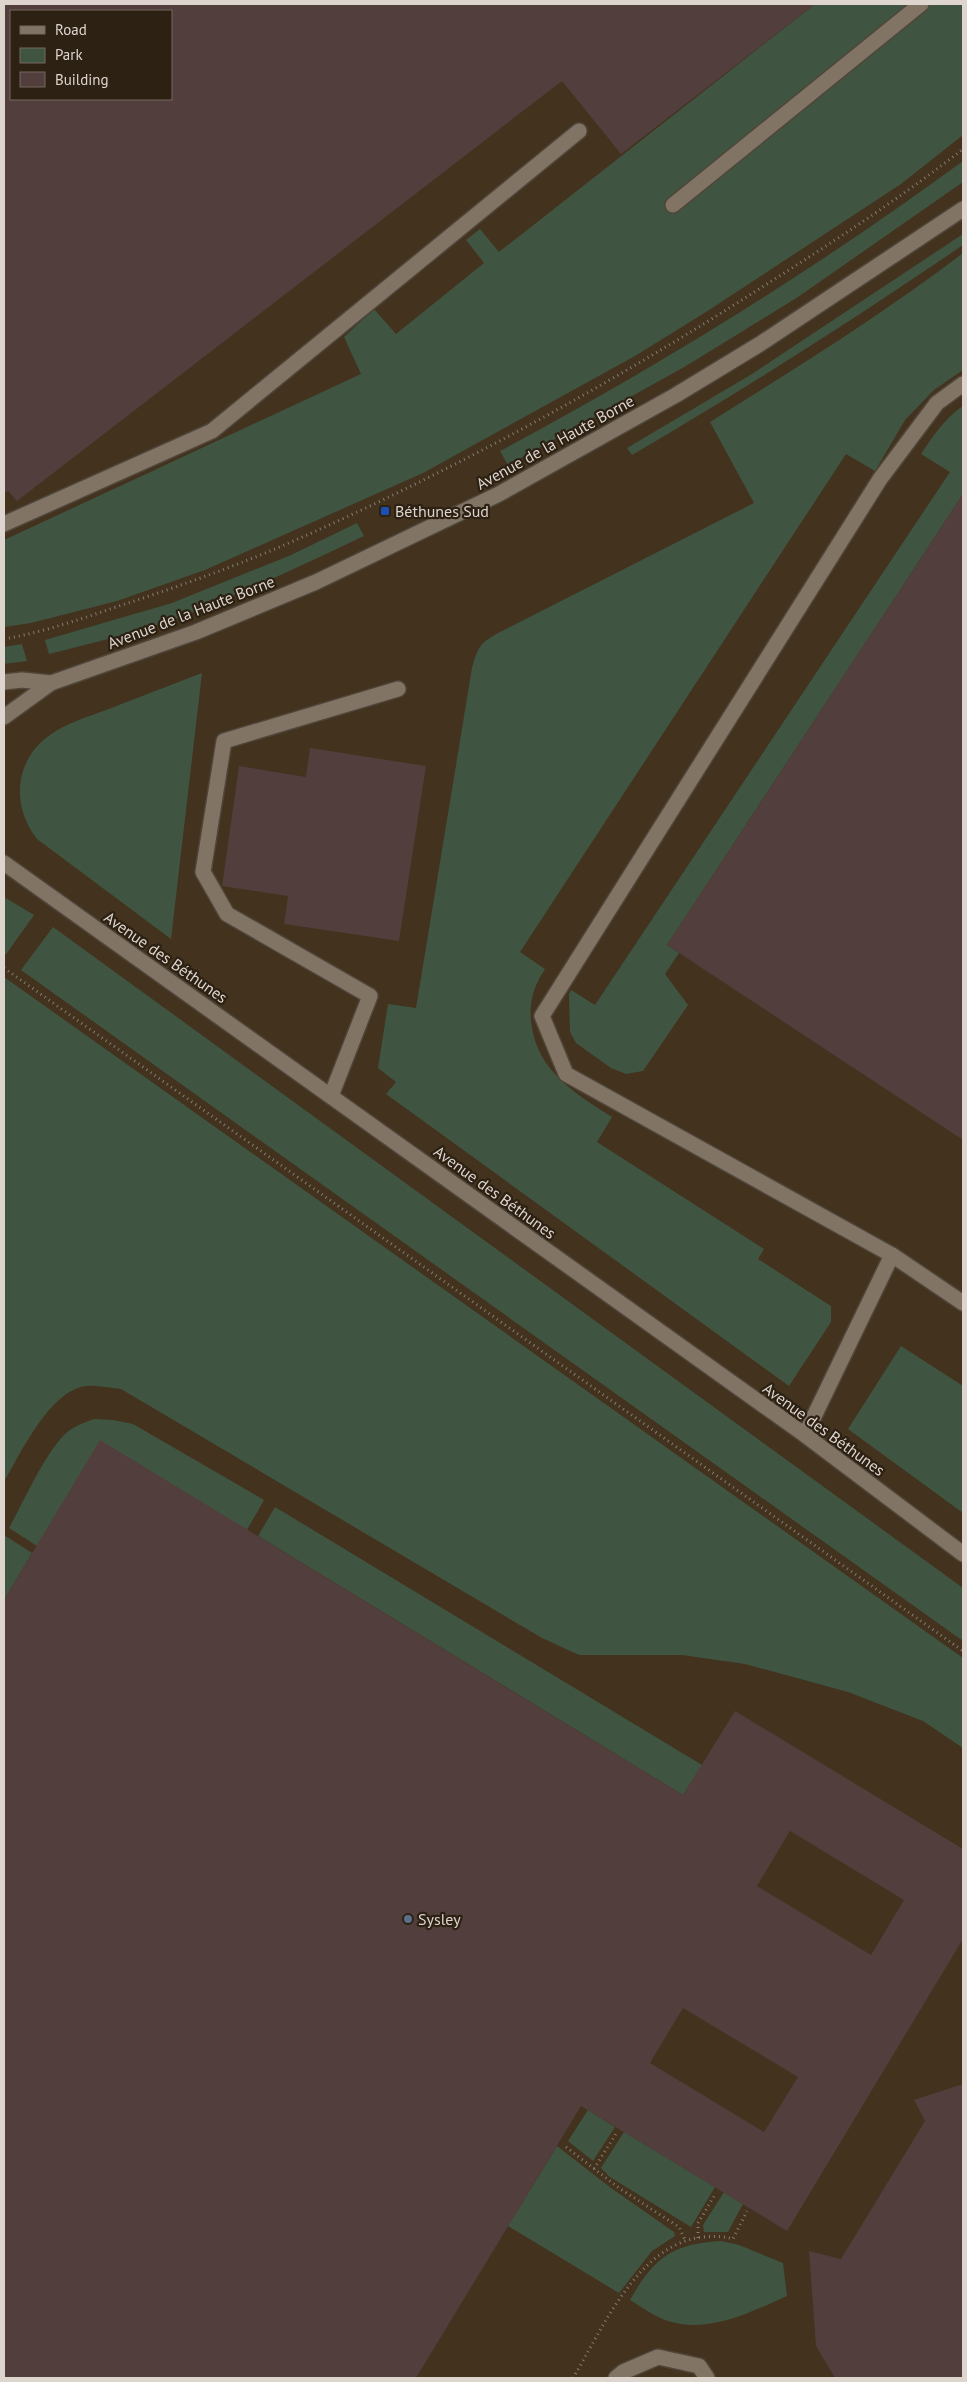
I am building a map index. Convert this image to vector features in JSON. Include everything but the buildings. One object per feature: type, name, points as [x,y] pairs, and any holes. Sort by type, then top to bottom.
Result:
[{"type":"street","points":[[673,206],[921,4]]},
{"type":"street","points":[[4,524],[212,431],[579,131]]},
{"type":"street","name":"Avenue de la Haute Borne","points":[[4,717],[51,682],[196,632],[316,582],[499,494],[718,370],[963,209]]},
{"type":"street","points":[[963,384],[937,403],[880,479],[542,1016],[566,1074],[892,1254],[963,1303]]},
{"type":"street","name":"Avenue de la Haute Borne","points":[[4,682],[22,680],[51,682]]},
{"type":"street","points":[[332,1096],[370,996],[227,914],[203,872],[224,741],[398,689]]},
{"type":"street","name":"Avenue des Béthunes","points":[[4,863],[805,1435],[963,1554]]},
{"type":"street","points":[[805,1435],[892,1254]]},
{"type":"street","points":[[616,2378],[623,2372],[658,2357],[700,2366],[707,2378]]},
{"type":"path","points":[[4,639],[36,634],[215,575],[324,528],[454,466],[614,379],[719,315],[904,193],[963,149]]},
{"type":"path","points":[[4,968],[963,1651]]},
{"type":"path","points":[[594,2169],[617,2132]]},
{"type":"path","points":[[566,2147],[619,2188],[679,2227],[685,2240]]},
{"type":"path","points":[[698,2238],[698,2224],[716,2193]]},
{"type":"path","points":[[573,2378],[623,2295],[641,2270],[655,2256],[674,2244],[685,2240],[710,2236],[733,2239],[747,2211]]},
{"type":"shaded area","points":[[4,4],[963,4],[963,2378],[4,2378]]},
{"type":"green space","points":[[815,4],[963,4],[963,135],[901,184],[706,312],[635,356],[423,473],[205,570],[117,601],[31,623],[4,627],[4,540],[361,374],[344,337],[374,309],[396,334],[484,263],[466,240],[480,229],[499,252]]},
{"type":"green space","points":[[963,161],[963,182],[798,297],[686,366],[508,465],[500,451],[620,385],[737,314],[851,240]]},
{"type":"green space","points":[[963,234],[963,245],[799,353],[632,455],[627,448],[752,374]]},
{"type":"green space","points":[[963,253],[963,370],[934,390],[905,420],[875,471],[846,454],[520,952],[545,969],[537,983],[531,1004],[532,1027],[542,1057],[561,1080],[586,1100],[612,1117],[597,1142],[764,1249],[758,1259],[831,1306],[831,1322],[789,1386],[386,1094],[396,1082],[378,1068],[388,1004],[416,1008],[472,668],[481,646],[500,632],[754,503],[710,422],[870,319]]},
{"type":"green space","points":[[963,406],[963,494],[667,945],[679,953],[665,974],[688,1005],[643,1071],[626,1074],[611,1068],[576,1043],[570,1032],[569,994],[571,990],[595,1005],[950,472],[921,454],[945,422]]},
{"type":"green space","points":[[357,523],[364,536],[225,599],[178,618],[114,638],[49,654],[45,640],[172,603],[291,555]]},
{"type":"green space","points":[[22,644],[27,661],[4,664],[4,647]]},
{"type":"green space","points":[[202,673],[171,939],[37,839],[23,812],[20,784],[23,770],[29,757],[38,745],[56,731],[77,721]]},
{"type":"green space","points":[[4,897],[34,915],[4,957]]},
{"type":"green space","points":[[53,927],[963,1588],[963,1641],[21,970]]},
{"type":"green space","points":[[4,977],[963,1658],[963,1748],[923,1721],[848,1692],[745,1664],[682,1655],[579,1655],[542,1638],[121,1389],[85,1386],[72,1391],[60,1399],[37,1425],[4,1482]]},
{"type":"green space","points":[[901,1346],[963,1386],[963,1513],[848,1429]]},
{"type":"green space","points":[[94,1419],[133,1424],[264,1500],[247,1530],[100,1441],[37,1546],[9,1528],[41,1467],[56,1444],[71,1430]]},
{"type":"green space","points":[[275,1507],[702,1765],[683,1795],[258,1536]]},
{"type":"green space","points":[[4,1535],[32,1553],[4,1600]]},
{"type":"green space","points":[[588,2110],[615,2127],[593,2161],[568,2141]]},
{"type":"green space","points":[[624,2132],[715,2187],[691,2227],[610,2177],[601,2168]]},
{"type":"green space","points":[[557,2146],[611,2188],[674,2232],[675,2236],[652,2251],[619,2293],[508,2226]]},
{"type":"green space","points":[[724,2192],[743,2204],[728,2232],[704,2232],[703,2225]]},
{"type":"green space","points":[[721,2241],[739,2245],[783,2263],[787,2296],[729,2319],[699,2325],[668,2321],[630,2300],[647,2273],[666,2256],[689,2246]]},
{"type":"place","name":"Béthunes Sud","points":[[385,511]]},
{"type":"place","name":"Sysley","points":[[408,1919]]}]
